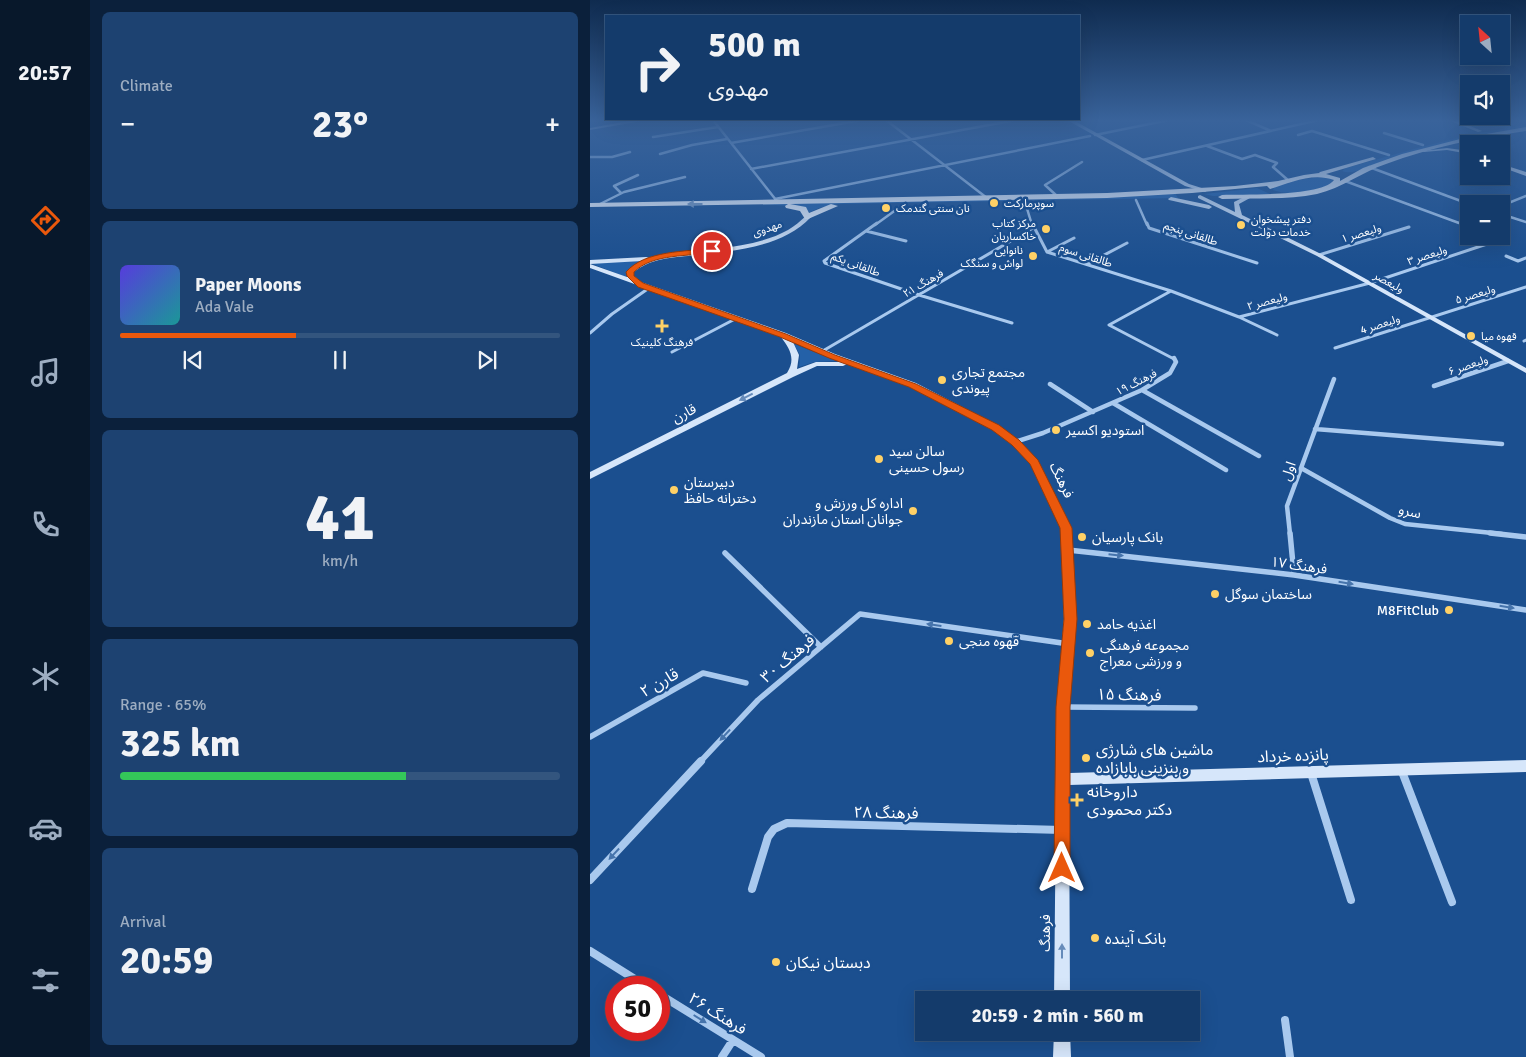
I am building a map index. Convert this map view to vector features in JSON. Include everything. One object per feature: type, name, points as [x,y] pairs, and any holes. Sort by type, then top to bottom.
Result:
[{"type":"main road","points":[[1151,169],[1188,192],[1200,197]]},
{"type":"main road","points":[[1159,169],[1192,188],[1210,191]]},
{"type":"main road","points":[[744,204],[776,200],[988,198],[1210,191],[1277,184],[1335,169]]},
{"type":"main road","points":[[1339,169],[1338,172],[1350,175],[1361,172]]},
{"type":"main road","points":[[590,205],[744,204],[793,206],[803,209],[808,216],[838,205],[1136,200],[1293,195],[1332,187],[1365,169]]},
{"type":"main road","points":[[1513,169],[1526,174]]},
{"type":"main road","points":[[1309,176],[1334,177],[1338,179],[1332,187]]},
{"type":"main road","points":[[1165,193],[1173,189],[1169,180]]},
{"type":"main road","points":[[1277,184],[1270,187],[1269,190],[1293,195]]},
{"type":"main road","name":"ولیعصر","points":[[1200,197],[1319,255],[1526,371]]},
{"type":"main road","points":[[1171,199],[1203,205],[1239,216],[1236,203],[1248,197]]},
{"type":"main road","name":"مهدوی","points":[[640,285],[630,276],[630,272],[637,265],[658,258],[754,244],[779,237],[800,225],[808,216]]},
{"type":"main road","points":[[590,262],[658,258]]},
{"type":"main road","name":"فرهنگ","points":[[590,266],[783,336],[913,386],[996,428],[1015,442],[1034,462],[1066,528],[1070,619],[1063,707],[1062,991]]},
{"type":"main road","points":[[783,336],[796,358],[797,364],[790,374]]},
{"type":"main road","name":"قارن","points":[[590,476],[790,374],[816,364],[855,365]]},
{"type":"main road","name":"پانزده خرداد","points":[[1062,779],[1526,766]]},
{"type":"main road","points":[[1062,1041],[1062,1057]]},
{"type":"street","points":[[751,169],[776,200],[921,169]]},
{"type":"street","points":[[949,169],[988,198]]},
{"type":"street","points":[[1057,196],[1045,185],[1070,169]]},
{"type":"street","points":[[1276,169],[1289,181]]},
{"type":"street","points":[[1375,169],[1460,201]]},
{"type":"street","points":[[621,193],[614,186],[638,175]]},
{"type":"street","points":[[598,205],[621,193],[685,178]]},
{"type":"street","points":[[1345,181],[1460,223]]},
{"type":"street","points":[[1510,202],[1526,196]]},
{"type":"street","name":"طالقانی پنجم","points":[[1136,200],[1149,228],[1258,263]]},
{"type":"street","name":"طالقانی سوم","points":[[1025,202],[1033,228],[1047,252],[1172,291]]},
{"type":"street","name":"طالقانی یکم","points":[[904,204],[824,261],[825,264],[919,295]]},
{"type":"street","points":[[1510,217],[1526,222]]},
{"type":"street","name":"ولیعصر ١","points":[[1319,255],[1409,227]]},
{"type":"street","name":"فرهنگ ۲۱","points":[[821,352],[1033,228]]},
{"type":"street","points":[[866,231],[906,240]]},
{"type":"street","points":[[1047,252],[1074,238]]},
{"type":"street","points":[[1087,264],[1127,243]]},
{"type":"street","name":"ولیعصر ٣","points":[[1370,283],[1484,245]]},
{"type":"street","points":[[1506,256],[1518,261],[1526,258]]},
{"type":"street","name":"ولیعصر ٢","points":[[1172,291],[1239,317],[1370,283]]},
{"type":"street","name":"ولیعصر ۵","points":[[1430,317],[1526,287]]},
{"type":"street","points":[[590,333],[612,314],[649,288]]},
{"type":"street","name":"فرهنگ ۱۹","points":[[1015,442],[1093,412],[1142,390],[1170,373],[1176,362],[1173,357],[1109,325],[1172,291]]},
{"type":"street","points":[[919,295],[1012,323]]},
{"type":"street","points":[[1239,317],[1277,335]]},
{"type":"street","name":"ولیعصر 4","points":[[1335,348],[1430,317]]},
{"type":"street","points":[[672,352],[735,319]]},
{"type":"street","name":"ولیعصر ۶","points":[[1434,386],[1508,361]]},
{"type":"street","name":"اول","points":[[1294,575],[1287,506],[1334,379]]},
{"type":"street","points":[[1050,384],[1093,412]]},
{"type":"street","points":[[1142,390],[1258,456]]},
{"type":"street","points":[[1113,403],[1226,470]]},
{"type":"street","points":[[1315,429],[1502,444]]},
{"type":"street","name":"سرو","points":[[1301,468],[1390,518],[1405,524],[1526,537]]},
{"type":"street","name":"فرهنگ ۱۷","points":[[1067,550],[1294,575],[1526,610]]},
{"type":"street","points":[[725,553],[821,647]]},
{"type":"street","name":"فرهنگ ۳۰","points":[[590,880],[758,700],[860,614],[1069,644]]},
{"type":"street","name":"قارن ٢","points":[[590,737],[703,673],[746,683]]},
{"type":"street","name":"فرهنگ ۱۵","points":[[1063,707],[1195,708]]},
{"type":"street","points":[[1401,770],[1452,902]]},
{"type":"street","points":[[1311,772],[1351,900]]},
{"type":"street","name":"فرهنگ ۲۸","points":[[752,889],[768,837],[774,829],[787,823],[1062,830]]},
{"type":"street","points":[[590,951],[630,976]]},
{"type":"street","name":"فرهنگ ۲۶","points":[[670,1001],[761,1057]]},
{"type":"street","points":[[1285,1020],[1290,1057]]},
{"type":"street","points":[[722,1057],[733,1040]]},
{"type":"shaded area","points":[[1361,169],[1351,172],[1342,171]]},
{"type":"shaded area","points":[[1327,177],[1334,179],[1329,186],[1294,193],[1273,190],[1274,187],[1293,181]]},
{"type":"shaded area","points":[[1257,188],[1270,194],[1213,196],[1204,194]]},
{"type":"shaded area","points":[[1175,193],[1178,198],[838,204],[819,208],[808,213],[802,207],[762,204]]},
{"type":"shaded area","points":[[646,260],[631,267],[626,277],[590,263]]},
{"type":"shaded area","points":[[794,344],[837,361],[814,362],[799,367],[800,355]]},
{"type":"place","name":"سوپرمارکت","points":[[994,203]]},
{"type":"place","name":"نان سنتی گندمک","points":[[886,208]]},
{"type":"place","name":"دفتر پیشخوان خدمات دولت","points":[[1241,225]]},
{"type":"place","name":"مرکز کتاب خاکساریان","points":[[1046,229]]},
{"type":"place","name":"نانوایی لواش و سنگک","points":[[1033,256]]},
{"type":"place","name":"فرهنگ کلینیک","points":[[662,326]]},
{"type":"place","name":"قهوه میا","points":[[1471,336]]},
{"type":"place","name":"مجتمع تجاری پیوندی","points":[[942,380]]},
{"type":"place","name":"استودیو اکسیر","points":[[1056,430]]},
{"type":"place","name":"سالن سید رسول حسینی","points":[[879,459]]},
{"type":"place","name":"دبیرستان دخترانه حافظ","points":[[674,490]]},
{"type":"place","name":"اداره کل ورزش و جوانان استان مازندران","points":[[913,511]]},
{"type":"place","name":"بانک پارسیان","points":[[1082,537]]},
{"type":"place","name":"ساختمان سوگل","points":[[1215,594]]},
{"type":"place","name":"M8FitClub","points":[[1449,610]]},
{"type":"place","name":"اغذیه حامد","points":[[1087,624]]},
{"type":"place","name":"قهوه منجی","points":[[949,641]]},
{"type":"place","name":"مجموعه فرهنگی و ورزشی معراج","points":[[1090,653]]},
{"type":"place","name":"ماشین های شارژی و بنزینی بابازاده","points":[[1086,758]]},
{"type":"place","name":"داروخانه دکتر محمودی","points":[[1077,800]]},
{"type":"place","name":"بانک آینده","points":[[1095,938]]},
{"type":"place","name":"دبستان نیکان","points":[[776,962]]},
{"type":"route","points":[[712,251],[658,258],[637,265],[630,272],[630,276],[640,285],[783,336],[913,386],[996,428],[1015,442],[1034,462],[1066,528],[1070,619],[1063,707],[1062,868]]}]
